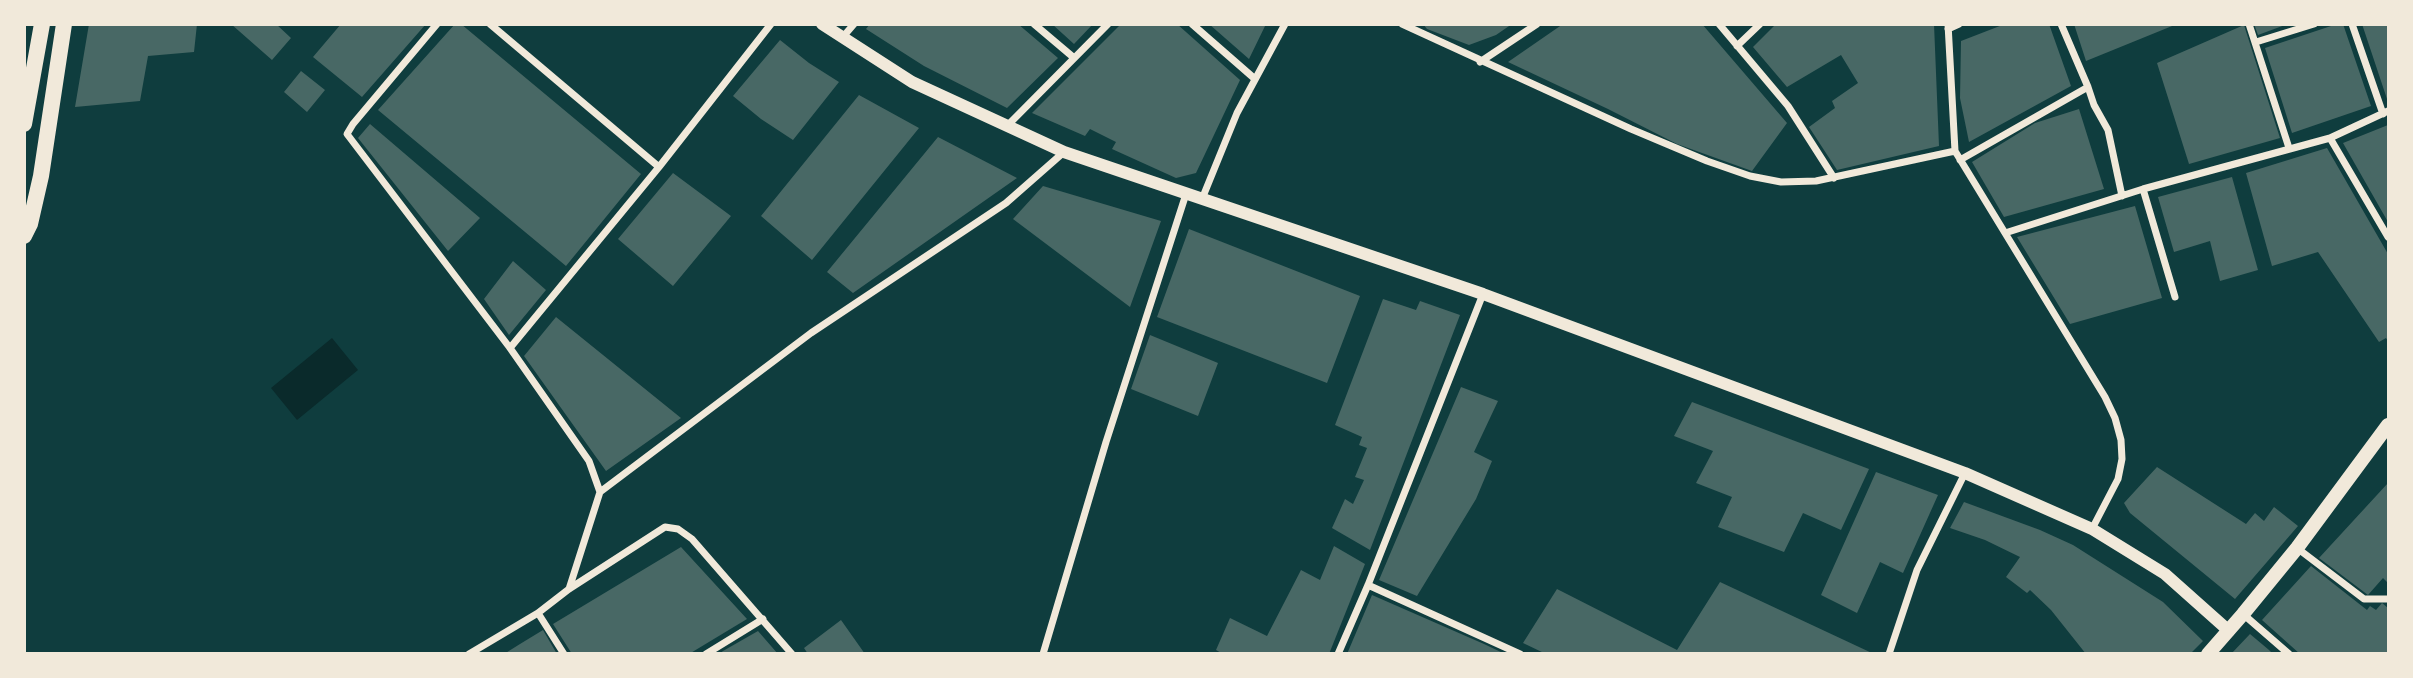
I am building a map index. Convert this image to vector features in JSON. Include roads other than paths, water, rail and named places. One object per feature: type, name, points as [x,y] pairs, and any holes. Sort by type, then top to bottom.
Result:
[{"type":"main road","points":[[24,124],[42,24]]},
{"type":"main road","points":[[24,236],[30,224],[41,176],[64,24]]},
{"type":"main road","points":[[2208,653],[2244,614],[2297,548],[2389,425]]},
{"type":"street","points":[[437,24],[347,134],[510,348],[589,461],[600,492]]},
{"type":"street","points":[[490,24],[659,167]]},
{"type":"street","points":[[510,348],[659,167],[771,24]]},
{"type":"street","points":[[822,24],[912,82],[1064,152],[1483,294],[1965,473],[2092,529],[2165,574],[2229,631]]},
{"type":"street","points":[[842,38],[854,24]]},
{"type":"street","points":[[1034,24],[1073,57]]},
{"type":"street","points":[[1006,126],[1108,24]]},
{"type":"street","points":[[1192,24],[1255,79]]},
{"type":"street","points":[[1202,200],[1237,113],[1285,24]]},
{"type":"street","points":[[1402,24],[1480,62],[1656,140],[1750,176],[1781,182],[1834,178],[1955,151]]},
{"type":"street","points":[[1480,62],[1537,24]]},
{"type":"street","points":[[1719,24],[1788,106],[1834,178]]},
{"type":"street","points":[[1737,46],[1760,24]]},
{"type":"street","points":[[1959,24],[1948,27],[1955,151],[2105,397],[2121,440],[2118,479],[2092,529]]},
{"type":"street","points":[[2061,24],[2094,105],[2108,130],[2122,196]]},
{"type":"street","points":[[2249,24],[2289,148]]},
{"type":"street","points":[[2256,42],[2314,24]]},
{"type":"street","points":[[2005,233],[2143,189],[2330,138],[2386,112],[2352,24]]},
{"type":"street","points":[[1960,160],[2088,87]]},
{"type":"street","points":[[2330,138],[2389,237]]},
{"type":"street","points":[[569,589],[600,492],[811,333],[1006,203],[1064,152]]},
{"type":"street","points":[[2143,189],[2175,297]]},
{"type":"street","points":[[1043,653],[1106,442],[1186,194]]},
{"type":"street","points":[[1338,653],[1368,585],[1483,294]]},
{"type":"street","points":[[1889,653],[1917,570],[1965,473]]},
{"type":"street","points":[[469,653],[538,613],[569,589],[665,527],[678,529],[692,539],[792,653]]},
{"type":"street","points":[[2297,548],[2364,599],[2389,599]]},
{"type":"street","points":[[1368,585],[1520,653]]},
{"type":"street","points":[[538,613],[564,653]]},
{"type":"street","points":[[2244,614],[2288,653]]},
{"type":"street","points":[[706,653],[763,620]]},
{"type":"water","points":[[332,338],[358,370],[297,420],[271,388]]}]
